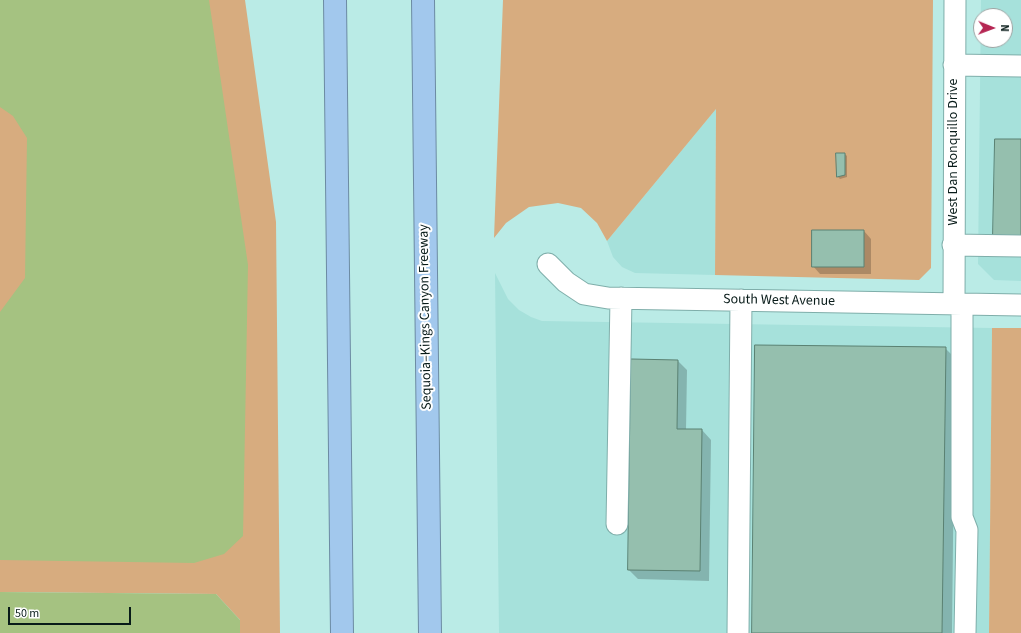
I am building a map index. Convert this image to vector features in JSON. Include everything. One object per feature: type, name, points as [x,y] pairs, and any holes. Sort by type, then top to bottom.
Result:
[{"type":"highway","points":[[335,0],[342,633]]},
{"type":"highway","name":"Sequoia–Kings Canyon Freeway","points":[[423,0],[430,633]]},
{"type":"highway","points":[[426,324],[440,633]]},
{"type":"street","name":"West Dan Ronquillo Drive","points":[[955,0],[953,245],[958,304],[962,517],[967,530],[966,633]]},
{"type":"street","points":[[954,65],[1021,66]]},
{"type":"street","points":[[953,245],[1021,246]]},
{"type":"street","name":"South West Avenue","points":[[548,264],[566,282],[584,294],[608,298],[1021,305]]},
{"type":"street","points":[[617,524],[621,298]]},
{"type":"street","points":[[738,633],[742,300]]},
{"type":"shaded area","points":[[0,0],[245,0],[276,222],[280,633],[240,633],[240,620],[216,594],[0,592]]},
{"type":"shaded area","points":[[0,0],[209,0],[248,265],[243,536],[224,554],[194,563],[0,560],[0,312],[25,278],[27,138],[13,116],[0,107]]},
{"type":"shaded area","points":[[503,0],[933,0],[931,268],[919,280],[715,275],[716,109],[607,241],[597,223],[581,208],[558,203],[529,207],[506,223],[494,238]]},
{"type":"shaded area","points":[[981,0],[1021,0],[1021,281],[994,280],[978,264],[980,48],[1013,48],[1013,8],[981,8]]},
{"type":"shaded area","points":[[716,109],[715,275],[635,273],[622,267],[613,257],[607,241]]},
{"type":"shaded area","points":[[495,273],[508,299],[519,310],[542,321],[992,328],[989,633],[499,633]]},
{"type":"shaded area","points":[[992,328],[1021,328],[1021,633],[989,633]]},
{"type":"shaded area","points":[[0,592],[216,594],[240,620],[240,633],[0,633]]},
{"type":"building","points":[[995,139],[1021,139],[1021,236],[993,235]]},
{"type":"building","points":[[836,153],[845,153],[845,175],[837,177]]},
{"type":"building","points":[[812,230],[864,230],[864,267],[812,267]]},
{"type":"building","points":[[755,345],[946,347],[942,633],[752,633]]},
{"type":"building","points":[[631,359],[678,360],[677,429],[702,429],[700,571],[628,570]]}]
